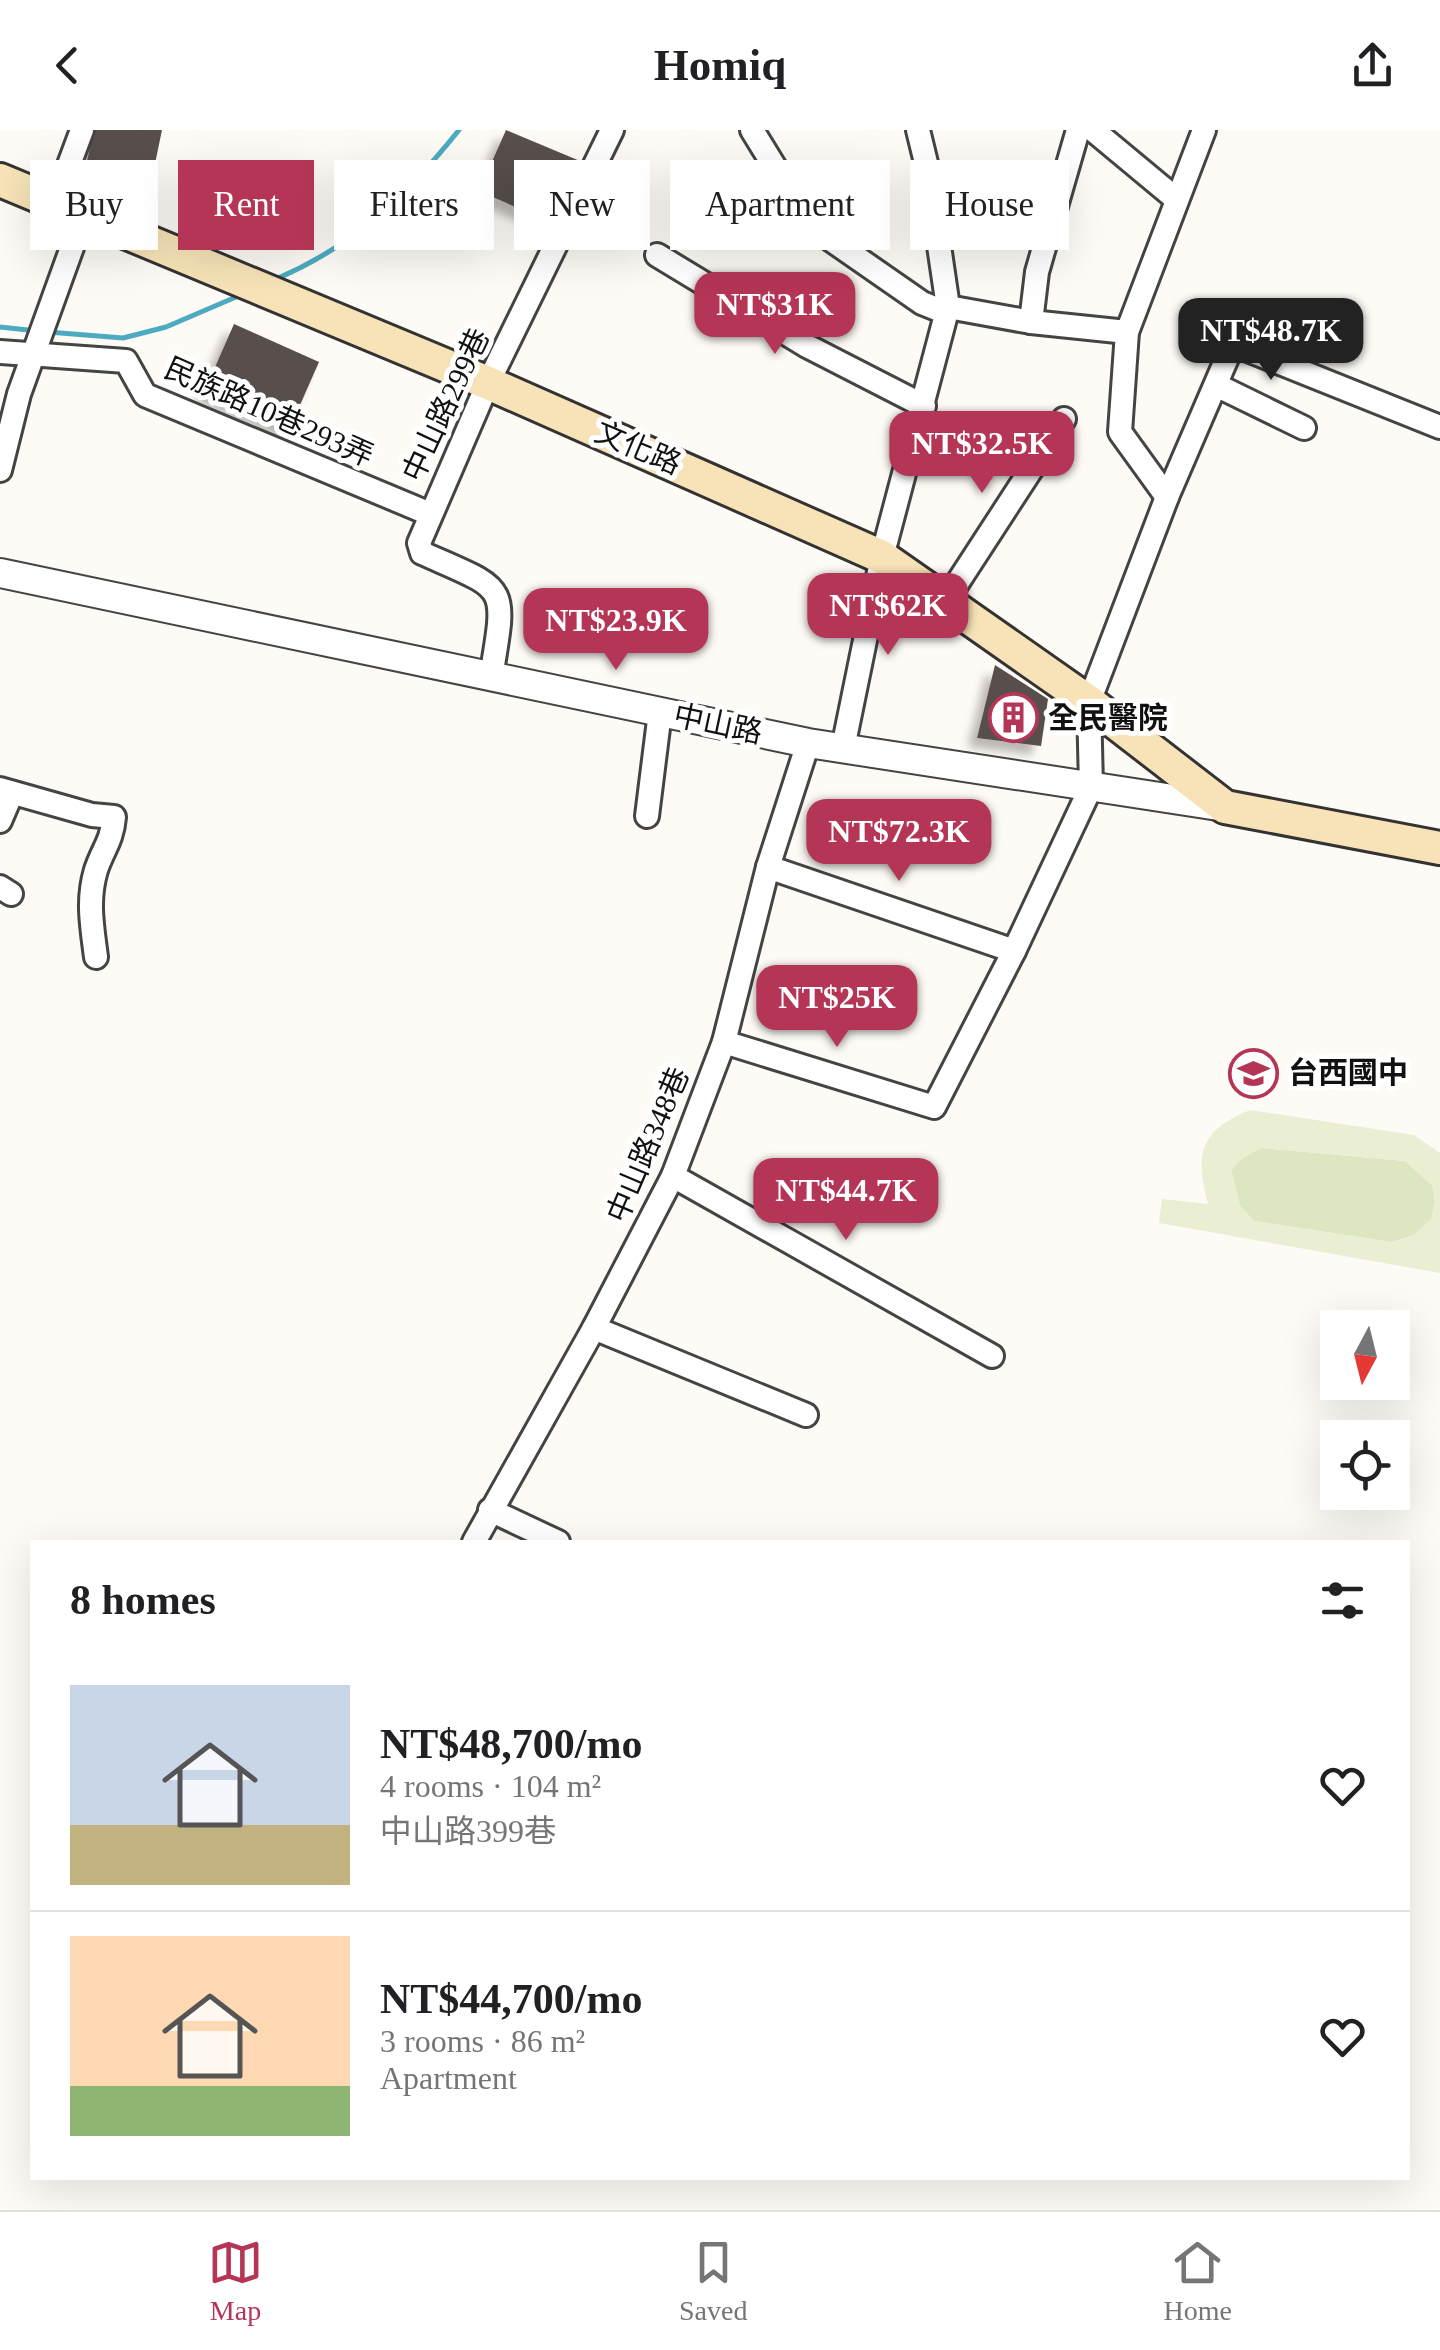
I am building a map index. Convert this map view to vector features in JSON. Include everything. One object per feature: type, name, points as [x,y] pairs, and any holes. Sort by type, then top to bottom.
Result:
[{"type":"main road","name":"文化路","points":[[0,180],[30,194]]},
{"type":"main road","name":"文化路","points":[[158,248],[488,383],[882,557],[1089,702],[1225,807]]},
{"type":"main road","name":"中山路","points":[[1225,807],[1440,848]]},
{"type":"street","points":[[77,160],[82,130]]},
{"type":"street","name":"中山路299巷","points":[[490,676],[500,600],[488,582],[422,553],[419,543],[488,383],[612,130]]},
{"type":"street","points":[[752,130],[796,200],[826,238],[922,303],[937,310],[948,307],[1031,322],[1127,332]]},
{"type":"street","points":[[843,748],[882,557],[948,307],[928,170],[918,130]]},
{"type":"street","points":[[1031,322],[1037,272],[1078,130]]},
{"type":"street","points":[[1094,130],[1176,199]]},
{"type":"street","points":[[1167,497],[1120,432],[1127,332],[1204,130]]},
{"type":"street","points":[[0,470],[20,394],[36,354],[59,250]]},
{"type":"street","points":[[657,256],[807,346],[924,406]]},
{"type":"street","points":[[724,1042],[934,1108],[1014,951],[1091,786],[1089,702],[1167,497],[1234,344],[1440,427]]},
{"type":"street","points":[[0,352],[36,354]]},
{"type":"street","name":"民族路10巷293弄","points":[[36,354],[126,362],[144,396],[430,514]]},
{"type":"street","points":[[1216,385],[1304,428]]},
{"type":"street","points":[[945,602],[1064,420]]},
{"type":"street","name":"中山路","points":[[0,573],[808,743],[1225,807]]},
{"type":"street","points":[[647,816],[660,712]]},
{"type":"street","name":"中山路348巷","points":[[475,1540],[594,1328],[673,1176],[724,1042],[768,867],[808,743]]},
{"type":"street","points":[[0,821],[6,791],[92,815],[114,817],[112,838],[97,866],[89,902],[96,957]]},
{"type":"street","points":[[768,867],[1014,951]]},
{"type":"street","points":[[673,1176],[992,1356]]},
{"type":"street","points":[[594,1328],[806,1415]]},
{"type":"street","points":[[490,1510],[554,1540]]},
{"type":"green space","points":[[1250,1110],[1414,1135],[1440,1153],[1440,1273],[1159,1223],[1162,1199],[1208,1204],[1202,1171],[1205,1146],[1233,1118]],"holes":[[[1261,1148],[1405,1161],[1432,1185],[1435,1201],[1431,1219],[1414,1235],[1392,1242],[1254,1221],[1240,1206],[1231,1170],[1242,1158]]]},
{"type":"green space","points":[[1261,1148],[1405,1161],[1433,1186],[1432,1219],[1414,1235],[1392,1242],[1254,1221],[1240,1206],[1231,1170],[1242,1158]]},
{"type":"building","points":[[94,130],[162,130],[156,160],[87,160]]},
{"type":"building","points":[[506,130],[578,160],[514,160],[514,206],[494,198],[493,160]]},
{"type":"building","points":[[234,324],[319,362],[289,430],[204,392]]},
{"type":"building","name":"全民醫院","points":[[995,665],[1048,699],[1041,746],[977,738]]},
{"type":"waterway","points":[[276,279],[330,251],[377,216],[459,130]]},
{"type":"waterway","points":[[48,332],[123,338],[166,327],[243,294]]},
{"type":"waterway","points":[[0,327],[37,331]]},
{"type":"place","name":"全民醫院","points":[[1013,718]]},
{"type":"place","name":"台西國中","points":[[1253,1073]]}]
